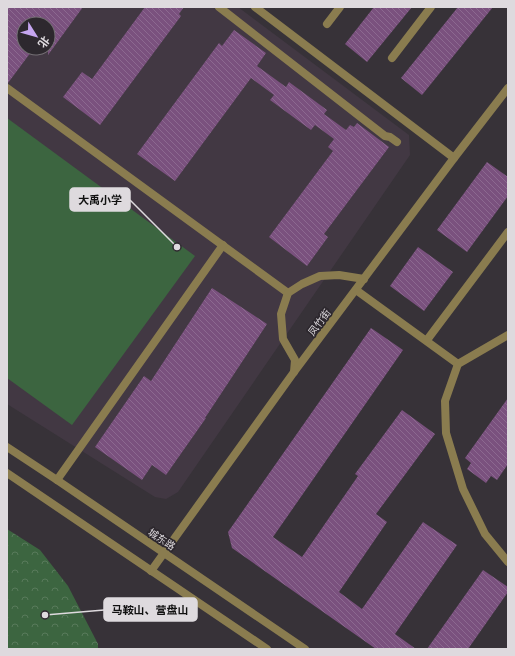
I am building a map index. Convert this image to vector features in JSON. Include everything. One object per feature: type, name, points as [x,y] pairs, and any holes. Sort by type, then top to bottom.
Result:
[{"type":"street","points":[[219,7],[385,136],[390,137],[397,142]]},
{"type":"street","points":[[256,7],[454,158]]},
{"type":"street","points":[[327,24],[340,7]]},
{"type":"street","points":[[392,58],[431,7]]},
{"type":"street","points":[[7,88],[288,292]]},
{"type":"street","name":"凤竹街","points":[[152,571],[294,372],[508,88]]},
{"type":"street","points":[[427,340],[508,232]]},
{"type":"street","points":[[57,480],[223,245]]},
{"type":"street","points":[[294,372],[295,360],[283,339],[281,314],[288,292],[320,276],[339,275],[364,279]]},
{"type":"street","points":[[356,290],[427,340],[458,364]]},
{"type":"street","points":[[508,335],[458,364],[445,401],[446,433],[463,489],[485,534],[508,562]]},
{"type":"street","name":"城东路","points":[[7,447],[305,649]]},
{"type":"street","points":[[7,473],[267,649]]},
{"type":"shaded area","points":[[7,7],[238,7],[409,135],[410,155],[178,492],[166,499],[155,497],[7,404]]},
{"type":"green space","points":[[7,118],[195,256],[72,425],[7,378]]},
{"type":"green space","points":[[7,529],[40,550],[68,586],[98,644],[98,649],[7,649]]},
{"type":"building","points":[[7,7],[83,7],[56,44],[56,16],[16,16],[16,56],[28,56],[7,83]]},
{"type":"building","points":[[145,7],[184,7],[179,14],[181,16],[100,125],[63,97],[82,72],[92,79]]},
{"type":"building","points":[[374,7],[412,7],[367,62],[345,44]]},
{"type":"building","points":[[458,7],[493,7],[422,95],[401,78]]},
{"type":"building","points":[[234,30],[266,53],[257,66],[286,87],[289,82],[327,110],[324,114],[346,130],[350,125],[354,127],[357,123],[389,147],[324,234],[328,237],[307,266],[269,237],[333,151],[328,147],[334,139],[315,125],[311,130],[270,100],[274,95],[251,78],[175,181],[137,154],[219,43],[222,46]]},
{"type":"building","points":[[487,162],[508,177],[508,196],[467,252],[437,230]]},
{"type":"building","points":[[418,247],[453,272],[424,311],[390,286]]},
{"type":"building","points":[[212,288],[267,324],[206,418],[166,475],[152,465],[142,480],[95,447],[144,376],[151,381]]},
{"type":"building","points":[[371,328],[403,350],[273,537],[302,557],[358,476],[355,474],[402,410],[435,434],[376,514],[387,522],[339,592],[362,609],[423,522],[457,545],[395,634],[416,649],[376,649],[232,548],[228,532]]},
{"type":"building","points":[[508,398],[508,464],[497,480],[491,476],[486,483],[467,469],[471,463],[465,458]]},
{"type":"building","points":[[483,570],[508,587],[508,592],[468,649],[427,649]]},
{"type":"place","name":"大禹小学","points":[[177,247]]},
{"type":"place","name":"马鞍山、营盘山","points":[[45,615]]}]
